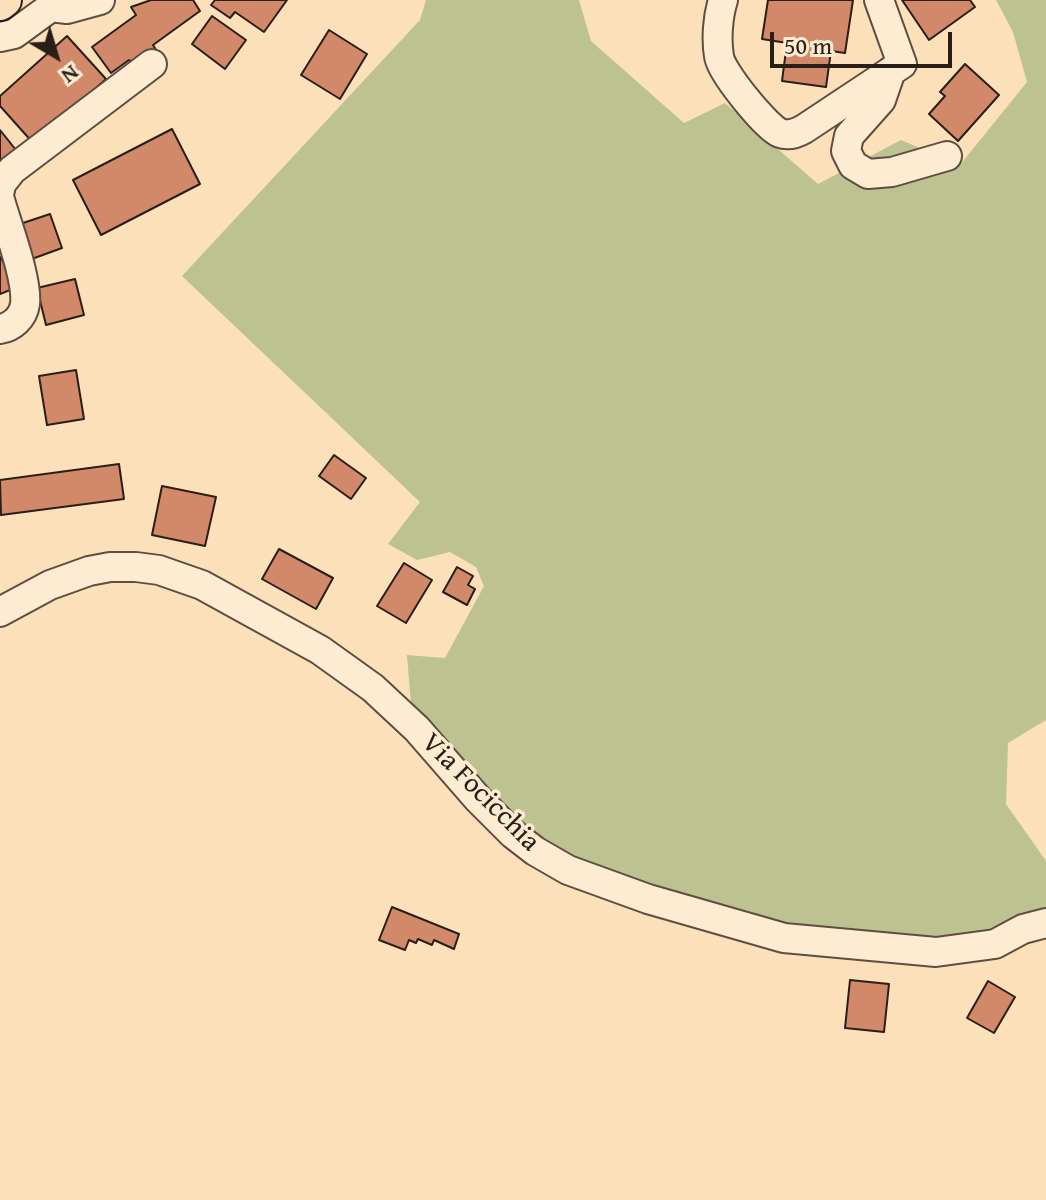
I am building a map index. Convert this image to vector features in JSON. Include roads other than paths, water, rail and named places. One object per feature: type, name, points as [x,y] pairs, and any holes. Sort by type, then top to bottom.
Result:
[{"type":"street","points":[[0,37],[14,34],[51,7],[67,9],[100,0]]},
{"type":"street","points":[[723,0],[718,58],[728,76],[774,129],[781,133],[796,133],[902,64],[879,0]]},
{"type":"street","points":[[0,190],[12,170],[152,64]]},
{"type":"street","points":[[891,71],[881,100],[849,136],[846,151],[853,165],[868,174],[892,172],[947,156]]},
{"type":"street","points":[[0,200],[25,299],[20,317],[9,327],[0,329]]},
{"type":"street","name":"Via Focicchia","points":[[0,612],[50,585],[110,567],[159,570],[202,585],[320,650],[373,688],[417,729],[478,799],[535,851],[568,870],[648,899],[784,938],[936,952],[995,944],[1023,929],[1046,923]]}]
